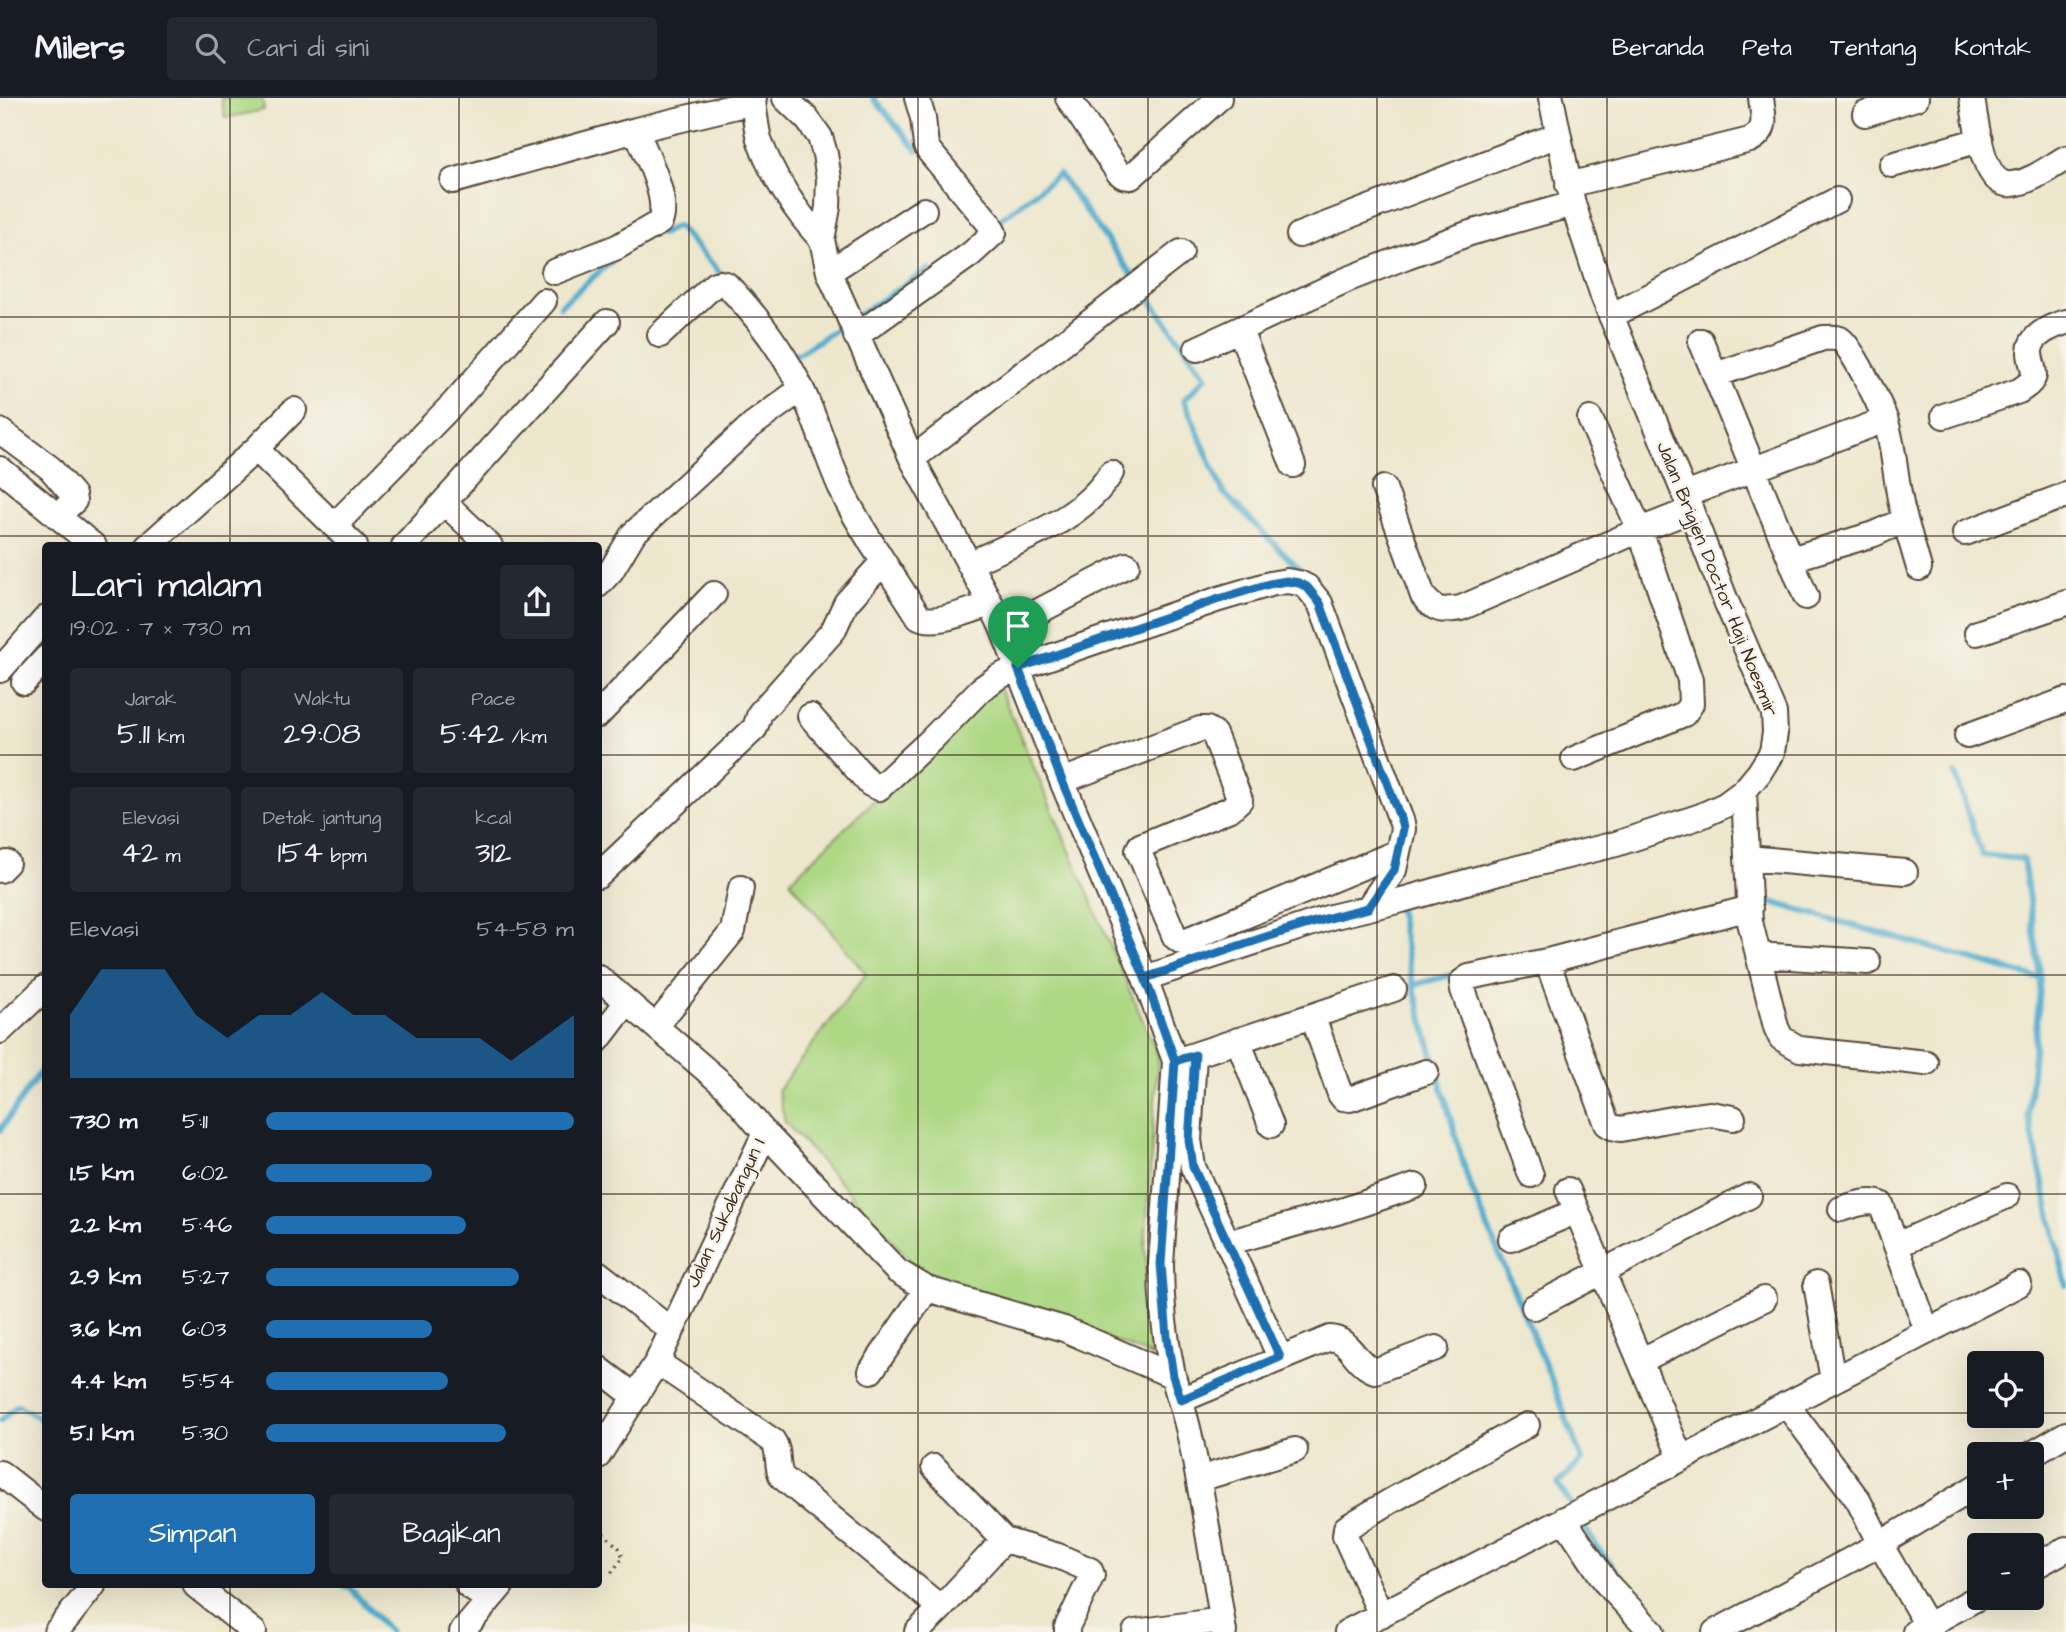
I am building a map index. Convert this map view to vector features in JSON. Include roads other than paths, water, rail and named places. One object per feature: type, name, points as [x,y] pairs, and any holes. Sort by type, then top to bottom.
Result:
[{"type":"street","points":[[785,98],[820,137],[825,154],[829,178],[828,207],[822,240],[829,272],[912,459],[1003,630],[1062,781],[1145,978],[1185,1058],[1193,1167],[1280,1357]]},
{"type":"street","points":[[851,324],[971,254],[992,236],[991,227],[926,146],[923,118],[917,98]]},
{"type":"street","points":[[1068,98],[1118,172],[1127,177],[1206,102]]},
{"type":"street","name":"Jalan Brigjen Doctor Haji Noesmir","points":[[1145,978],[1331,917],[1616,844],[1701,816],[1744,791],[1772,752],[1774,713],[1611,316],[1571,194],[1551,98]]},
{"type":"street","points":[[1197,349],[1346,280],[1571,194],[1750,140],[1762,130],[1761,98]]},
{"type":"street","points":[[1865,114],[1916,98]]},
{"type":"street","points":[[1972,98],[1980,140],[1988,168],[1994,178],[2011,185],[2024,182],[2066,158]]},
{"type":"street","points":[[453,181],[753,100],[759,138],[773,169],[808,225],[822,240]]},
{"type":"street","points":[[554,272],[617,247],[660,222],[663,208],[655,174],[636,130]]},
{"type":"street","points":[[1299,235],[1558,135]]},
{"type":"street","points":[[1892,165],[1980,140]]},
{"type":"street","points":[[1611,316],[1837,200]]},
{"type":"street","points":[[829,272],[924,210]]},
{"type":"street","points":[[912,459],[1181,252]]},
{"type":"street","points":[[660,335],[715,284],[722,283],[745,304],[766,329],[801,389],[847,501],[919,617],[937,620],[991,604]]},
{"type":"street","points":[[335,525],[453,404],[544,301]]},
{"type":"street","points":[[408,542],[607,322]]},
{"type":"street","points":[[1944,416],[2019,391],[2028,385],[2034,374],[2030,352],[2032,343],[2048,329],[2066,322]]},
{"type":"street","points":[[1240,330],[1293,465]]},
{"type":"street","points":[[1715,375],[1824,338],[1840,339],[1847,345],[1885,420],[1899,501],[1919,568]]},
{"type":"street","points":[[1701,341],[1806,597]]},
{"type":"street","points":[[602,581],[611,571],[633,534],[752,425],[801,389]]},
{"type":"street","points":[[152,542],[256,449],[294,410]]},
{"type":"street","points":[[1574,759],[1684,714],[1691,704],[1690,680],[1640,530],[1590,419]]},
{"type":"street","points":[[1384,488],[1423,596],[1433,608],[1444,611],[1461,608],[1640,530],[1688,502],[1754,470],[1885,420]]},
{"type":"street","points":[[0,431],[50,468],[73,495],[72,505],[57,516]]},
{"type":"street","points":[[256,449],[351,542]]},
{"type":"street","points":[[969,564],[1067,516],[1092,496],[1111,473]]},
{"type":"street","points":[[3,477],[89,542]]},
{"type":"street","points":[[1965,533],[2066,495]]},
{"type":"street","points":[[444,502],[486,542]]},
{"type":"street","points":[[1791,559],[1874,534],[1905,520]]},
{"type":"street","points":[[602,872],[755,728],[760,713],[833,631],[846,603],[883,562]]},
{"type":"street","points":[[1003,630],[1127,565]]},
{"type":"street","points":[[810,716],[870,784],[879,788],[981,689],[998,677],[1269,584],[1287,581],[1307,587],[1320,603],[1403,829],[1394,870],[1368,908]]},
{"type":"street","points":[[602,711],[714,594]]},
{"type":"street","points":[[1977,634],[2066,603]]},
{"type":"street","points":[[0,670],[42,623]]},
{"type":"street","points":[[24,682],[42,662]]},
{"type":"street","points":[[1967,736],[2066,700]]},
{"type":"street","points":[[1062,781],[1200,729],[1207,729],[1214,734],[1240,800],[1230,809],[1144,844],[1138,850],[1175,937],[1182,942],[1398,852]]},
{"type":"street","points":[[1744,791],[1751,922],[1781,1038],[1800,1048],[1926,1063]]},
{"type":"street","points":[[1747,858],[1905,872]]},
{"type":"street","points":[[656,1026],[731,935],[741,888]]},
{"type":"street","points":[[1531,1175],[1462,985],[1465,979],[1547,961],[1750,908]]},
{"type":"street","points":[[1758,955],[1868,962]]},
{"type":"street","points":[[1547,961],[1607,1124],[1621,1129],[1711,1114],[1733,1118]]},
{"type":"street","name":"Jalan Sukabangun I","points":[[602,980],[726,1087],[765,1133],[657,1362],[602,1450]]},
{"type":"street","points":[[1185,1058],[1394,989]]},
{"type":"street","points":[[0,1031],[42,991]]},
{"type":"street","points":[[602,1035],[627,1002]]},
{"type":"street","points":[[1314,1017],[1343,1098],[1350,1099],[1426,1072]]},
{"type":"street","points":[[1238,1040],[1270,1125]]},
{"type":"street","points":[[1135,1632],[1223,1626],[1199,1479],[1165,1326],[1161,1264],[1185,1058]]},
{"type":"street","points":[[765,1133],[897,1271],[927,1289],[1064,1329],[1177,1388],[1334,1338],[1341,1340],[1367,1368],[1374,1371],[1436,1348]]},
{"type":"street","points":[[1227,1244],[1415,1186]]},
{"type":"street","points":[[1534,1307],[1749,1196]]},
{"type":"street","points":[[1897,1245],[2007,1196]]},
{"type":"street","points":[[1511,1239],[1572,1200],[1681,1458]]},
{"type":"street","points":[[1841,1209],[1867,1202],[1881,1204],[1927,1331]]},
{"type":"street","points":[[602,1276],[671,1331]]},
{"type":"street","points":[[1816,1284],[1833,1380]]},
{"type":"street","points":[[1348,1632],[2020,1284]]},
{"type":"street","points":[[871,1371],[927,1289]]},
{"type":"street","points":[[1640,1361],[1764,1299]]},
{"type":"street","points":[[657,1362],[773,1441],[778,1452],[778,1468],[782,1477],[941,1608]]},
{"type":"street","points":[[602,1371],[636,1397]]},
{"type":"street","points":[[1786,1404],[1858,1500],[1925,1630],[1967,1604]]},
{"type":"street","points":[[1381,1615],[1345,1536],[1346,1528],[1528,1425]]},
{"type":"street","points":[[2044,1447],[2066,1434]]},
{"type":"street","points":[[1199,1479],[1295,1450]]},
{"type":"street","points":[[934,1467],[1003,1539],[1058,1556],[1090,1570],[1092,1575],[1067,1632]]},
{"type":"street","points":[[0,1473],[42,1506]]},
{"type":"street","points":[[1715,1632],[1880,1544],[1967,1492]]},
{"type":"street","points":[[1566,1517],[1607,1584],[1651,1632]]},
{"type":"street","points":[[917,1632],[1003,1539]]},
{"type":"street","points":[[2044,1561],[2066,1549]]},
{"type":"street","points":[[55,1632],[91,1588]]},
{"type":"street","points":[[199,1588],[254,1632]]},
{"type":"street","points":[[462,1632],[484,1592]]},
{"type":"waterway","points":[[873,98],[917,150]]},
{"type":"waterway","points":[[996,223],[1059,174],[1135,279]]},
{"type":"waterway","points":[[661,234],[677,226],[724,277]]},
{"type":"waterway","points":[[560,306],[614,259]]},
{"type":"waterway","points":[[856,317],[929,269]]},
{"type":"waterway","points":[[1142,288],[1206,377],[1184,400],[1223,492],[1306,576]]},
{"type":"waterway","points":[[792,353],[795,356],[847,322]]},
{"type":"waterway","points":[[1955,774],[1982,855],[2023,859],[2041,979],[2028,1116],[2066,1285]]},
{"type":"waterway","points":[[1760,899],[2041,979]]},
{"type":"waterway","points":[[1398,908],[1413,985],[1468,1180],[1582,1460],[1558,1484],[1574,1509]]},
{"type":"waterway","points":[[1413,985],[1459,973]]},
{"type":"waterway","points":[[0,1130],[42,1069]]},
{"type":"waterway","points":[[0,1421],[18,1405],[42,1420]]},
{"type":"waterway","points":[[1579,1519],[1597,1547],[1648,1611]]},
{"type":"waterway","points":[[350,1588],[390,1632]]},
{"type":"waterway","points":[[1658,1621],[1669,1632]]}]
